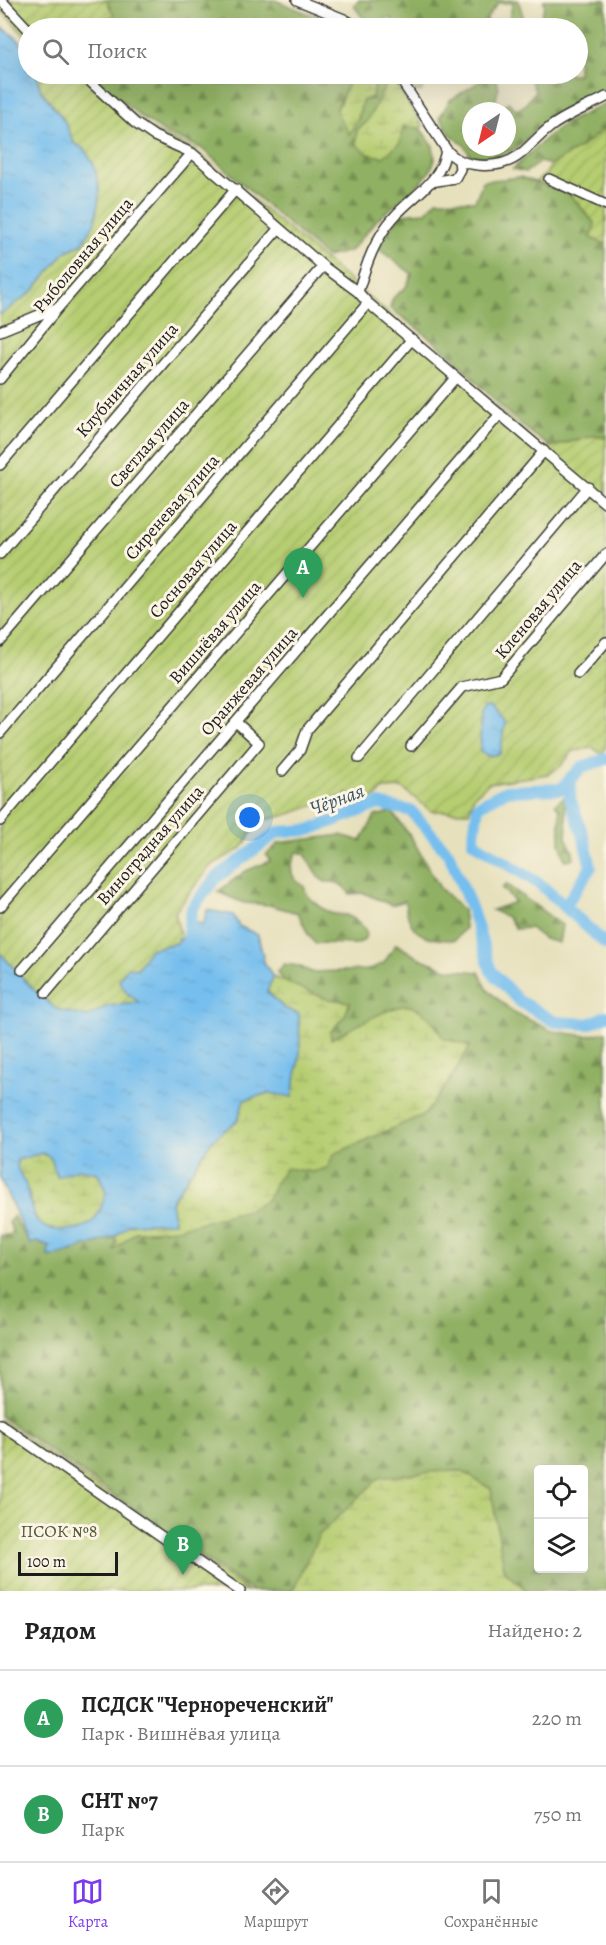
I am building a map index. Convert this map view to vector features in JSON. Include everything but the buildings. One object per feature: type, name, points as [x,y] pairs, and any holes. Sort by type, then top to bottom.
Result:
[{"type":"street","points":[[1,0],[18,18]]},
{"type":"street","points":[[297,0],[342,18]]},
{"type":"street","points":[[93,84],[135,123],[154,136],[192,153],[236,189],[323,266],[358,292],[368,303],[606,504]]},
{"type":"street","points":[[404,84],[446,149],[459,161],[492,165],[518,157],[552,125],[606,97]]},
{"type":"street","points":[[358,292],[366,265],[385,228],[394,216],[441,170],[446,149]]},
{"type":"street","name":"Рыболовная улица","points":[[0,379],[192,153]]},
{"type":"street","points":[[431,182],[455,178],[460,169],[459,161]]},
{"type":"street","points":[[549,179],[606,205]]},
{"type":"street","points":[[0,465],[236,189]]},
{"type":"street","name":"Клубничная улица","points":[[0,554],[279,228]]},
{"type":"street","name":"Светлая улица","points":[[0,642],[323,266]]},
{"type":"street","name":"Сиреневая улица","points":[[0,733],[368,303]]},
{"type":"street","points":[[0,331],[58,308]]},
{"type":"street","name":"Сосновая улица","points":[[0,821],[412,339]]},
{"type":"street","name":"Вишнёвая улица","points":[[0,908],[456,377]]},
{"type":"street","name":"Оранжевая улица","points":[[22,969],[500,414]]},
{"type":"street","points":[[282,771],[300,750],[307,730],[544,451]]},
{"type":"street","points":[[359,758],[588,487]]},
{"type":"street","name":"Кленовая улица","points":[[411,747],[462,687],[501,678],[606,554]]},
{"type":"street","points":[[578,674],[606,642]]},
{"type":"street","name":"Виноградная улица","points":[[46,993],[259,743],[236,722]]},
{"type":"street","points":[[0,1424],[240,1591]]},
{"type":"green space","points":[[0,0],[106,0],[114,15],[108,18],[18,18],[18,28],[0,9]]},
{"type":"green space","points":[[102,0],[275,0],[319,18],[94,18]]},
{"type":"green space","points":[[359,0],[518,0],[524,18],[509,18],[513,3],[498,3],[487,18],[363,18],[354,6]]},
{"type":"green space","points":[[543,0],[606,0],[606,88],[538,127],[516,148],[516,109],[526,104],[535,91],[532,84],[588,84],[588,18],[540,18],[545,5]]},
{"type":"green space","points":[[39,84],[97,84],[148,128],[194,150],[383,309],[544,449],[594,436],[606,438],[606,748],[602,754],[593,748],[573,751],[560,767],[548,774],[489,783],[474,796],[469,812],[431,811],[402,788],[383,789],[376,797],[352,805],[348,794],[283,816],[259,821],[242,848],[210,866],[175,912],[180,935],[177,943],[150,949],[140,1003],[108,1006],[87,1018],[56,1009],[34,990],[0,953],[0,315],[33,291],[65,252],[83,243],[85,150],[74,143],[64,120],[40,89]]},
{"type":"green space","points":[[103,84],[348,84],[336,111],[343,122],[358,119],[362,101],[372,97],[375,84],[386,84],[367,122],[357,130],[403,126],[420,128],[433,146],[435,160],[429,173],[414,189],[378,219],[350,251],[326,257],[201,148],[167,134],[141,117]]},
{"type":"green space","points":[[348,84],[375,84],[372,97],[362,101],[358,119],[349,134],[336,112]]},
{"type":"green space","points":[[386,84],[396,84],[423,126],[420,128],[403,126],[400,143],[383,157],[368,154],[356,144],[357,130],[367,122]]},
{"type":"green space","points":[[411,84],[424,84],[421,92],[415,91]]},
{"type":"green space","points":[[476,84],[498,84],[495,102],[462,102],[462,143],[450,134],[440,117],[450,100]]},
{"type":"green space","points":[[606,103],[606,127],[583,146],[551,165],[540,162],[526,172],[513,169],[564,124]]},
{"type":"green space","points":[[606,127],[606,244],[591,238],[595,224],[570,194],[535,182],[546,174],[551,165],[583,146]]},
{"type":"green space","points":[[471,156],[498,156],[493,158]]},
{"type":"green space","points":[[520,177],[570,194],[595,224],[591,238],[606,244],[606,438],[594,436],[551,447],[511,416],[445,350],[390,308],[393,298],[406,287],[412,274],[380,250],[380,243],[401,214],[426,212],[437,200],[475,201],[483,181]]},
{"type":"green space","points":[[565,797],[566,837],[574,859],[565,860],[560,843],[560,810],[555,804]]},
{"type":"green space","points":[[392,812],[411,837],[440,888],[463,910],[465,928],[455,940],[435,939],[419,933],[410,921],[405,901],[391,905],[364,893],[350,894],[337,883],[325,882],[318,877],[305,854],[297,852],[291,867],[295,879],[304,886],[314,902],[322,908],[333,914],[346,915],[359,922],[367,934],[363,941],[356,944],[315,943],[298,913],[269,905],[244,903],[217,892],[246,871],[270,861],[266,855],[279,843],[341,835],[361,841],[375,816]]},
{"type":"green space","points":[[506,884],[562,925],[559,943],[544,939],[530,928],[516,929],[507,917],[492,910],[515,902],[502,888]]},
{"type":"green space","points":[[396,944],[417,957],[447,969],[479,972],[488,990],[513,1012],[552,1031],[587,1036],[606,1032],[606,1591],[527,1591],[504,1570],[491,1489],[461,1471],[427,1472],[291,1591],[252,1591],[0,1416],[0,1235],[13,1234],[9,1222],[13,1216],[30,1244],[36,1242],[49,1247],[48,1256],[55,1256],[114,1237],[117,1241],[115,1249],[135,1232],[177,1229],[268,1199],[286,1167],[313,1172],[334,1154],[425,1114],[450,1080],[470,1046],[442,1038],[436,1026],[394,1008],[330,1040],[330,1032],[345,1016],[350,1002],[327,999],[287,984],[277,972],[284,964],[299,966],[311,972],[368,970],[384,963]]},
{"type":"green space","points":[[273,977],[327,999],[350,1002],[345,1016],[330,1032],[331,1039],[382,1013],[409,1006],[425,1014],[443,1038],[470,1046],[450,1080],[425,1114],[334,1154],[327,1168],[313,1172],[286,1168],[275,1183],[268,1199],[251,1209],[177,1229],[135,1232],[114,1250],[117,1241],[114,1237],[130,1224],[174,1221],[171,1202],[213,1139],[238,1120],[244,1100],[269,1093],[284,1008],[267,991]]},
{"type":"green space","points":[[42,1153],[78,1169],[98,1173],[106,1192],[98,1215],[89,1225],[71,1230],[57,1230],[45,1227],[37,1221],[29,1194],[19,1173],[17,1160]]},
{"type":"green space","name":"ПСОК №8","points":[[0,1420],[248,1591],[0,1591]]},
{"type":"green space","points":[[461,1471],[491,1489],[504,1570],[527,1591],[291,1591],[319,1535],[379,1478],[427,1472]]},
{"type":"water","points":[[0,26],[18,39],[18,84],[39,84],[40,89],[64,120],[74,143],[85,150],[94,165],[100,192],[95,222],[83,243],[65,252],[33,291],[0,315]]},
{"type":"water","points":[[484,707],[491,707],[505,722],[500,754],[488,756],[480,752],[481,714]]},
{"type":"water","points":[[207,910],[233,915],[239,926],[258,935],[264,962],[273,977],[267,992],[284,1008],[299,1014],[300,1054],[292,1097],[269,1093],[244,1100],[238,1120],[213,1139],[171,1201],[174,1222],[130,1224],[114,1237],[55,1256],[48,1256],[49,1246],[36,1242],[30,1244],[0,1178],[0,953],[34,990],[56,1009],[87,1017],[108,1006],[139,1003],[126,992],[119,980],[127,967],[137,969],[150,949],[177,943],[197,922],[203,925]],"holes":[[[42,1153],[51,1158],[57,1177],[78,1169],[98,1173],[106,1192],[98,1214],[89,1224],[78,1228],[57,1230],[45,1227],[37,1220],[26,1185],[18,1170],[17,1160]]]},
{"type":"waterway","name":"Чёрная","points":[[606,759],[582,767],[561,789],[506,791],[478,806],[473,842],[541,885],[606,944]]},
{"type":"waterway","points":[[565,906],[591,867],[570,798],[571,777]]},
{"type":"waterway","name":"Чёрная","points":[[189,946],[188,932],[192,908],[216,878],[278,832],[309,830],[379,804],[411,811],[449,854],[472,910],[491,971],[519,1001],[555,1022],[589,1024],[606,1016]]},
{"type":"place","name":"ПСДСК \"Чернореченский\"","points":[[303,598]]},
{"type":"place","name":"СНТ №7","points":[[183,1575]]}]
